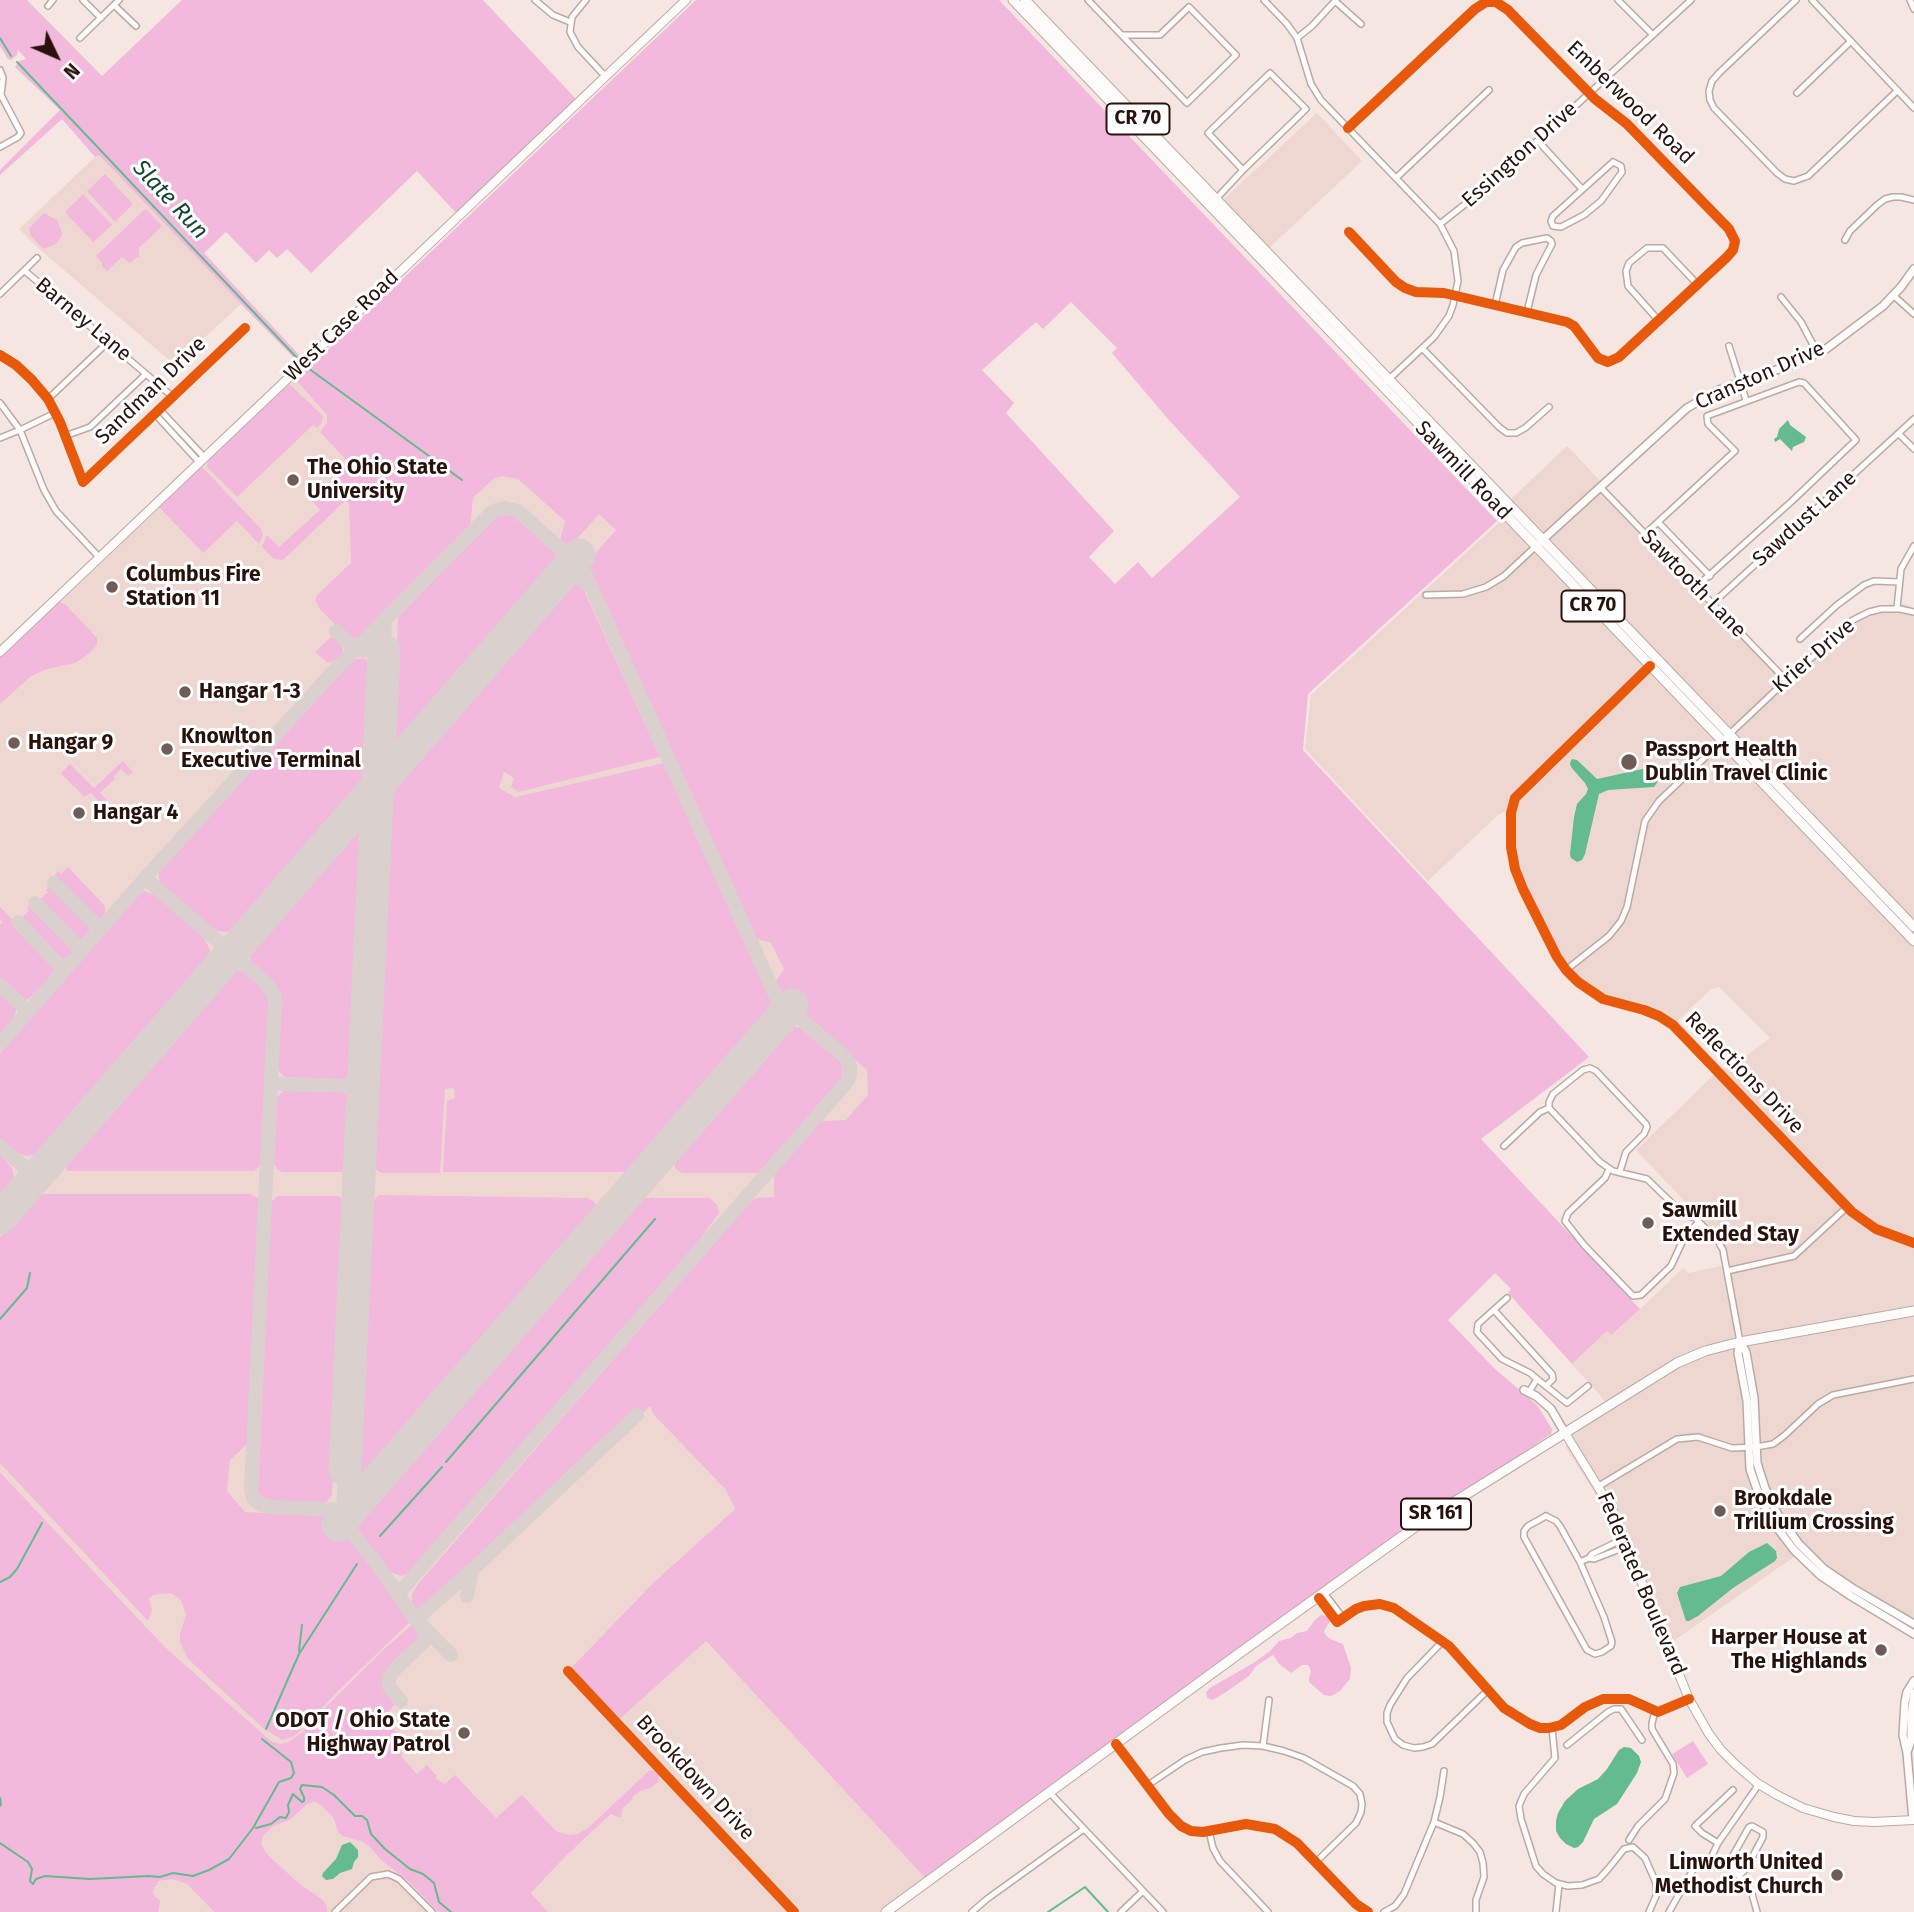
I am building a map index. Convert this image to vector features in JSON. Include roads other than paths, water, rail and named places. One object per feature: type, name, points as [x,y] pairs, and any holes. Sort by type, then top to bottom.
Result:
[{"type":"main road","name":"West Case Road","points":[[0,652],[686,0]]},
{"type":"main road","name":"Sawmill Road","points":[[1013,0],[1539,543],[1914,941]]},
{"type":"main road","name":"Sawmill Road","points":[[1025,0],[1212,203]]},
{"type":"main road","name":"Sawmill Road","points":[[1539,543],[1650,666],[1914,928]]},
{"type":"main road","name":"SR 161","points":[[886,1912],[1422,1522],[1676,1363],[1705,1351],[1740,1342],[1914,1311]]},
{"type":"main road","name":"Federated Boulevard","points":[[1565,1433],[1614,1513],[1689,1699],[1721,1750],[1759,1784],[1792,1803],[1834,1817],[1874,1822],[1914,1820]]},
{"type":"main road","points":[[1914,1820],[1914,1826]]},
{"type":"street","points":[[48,6],[53,0]]},
{"type":"street","points":[[83,0],[101,18]]},
{"type":"street","points":[[536,0],[552,15],[570,22]]},
{"type":"street","points":[[586,0],[577,10],[569,29],[574,42],[605,76]]},
{"type":"street","points":[[1264,0],[1297,38],[1303,52],[1307,75],[1321,100],[1440,224],[1451,244],[1458,281],[1451,310],[1442,327],[1384,383]]},
{"type":"street","points":[[1297,38],[1336,0],[1362,24]]},
{"type":"street","points":[[1618,0],[1653,35]]},
{"type":"street","name":"Essington Drive","points":[[1440,224],[1488,186],[1691,0]]},
{"type":"street","points":[[1796,0],[1712,81],[1709,91],[1714,108],[1777,173],[1794,181],[1808,176],[1898,91]]},
{"type":"street","points":[[1812,0],[1914,108]]},
{"type":"street","points":[[80,38],[117,2],[136,26]]},
{"type":"street","points":[[1091,2],[1122,35],[1187,103],[1236,55],[1189,7],[1160,34],[1122,35]]},
{"type":"street","name":"Emberwood Road","points":[[1348,128],[1475,9],[1490,2],[1500,4],[1595,99],[1627,124],[1729,229],[1735,238],[1730,254],[1698,285]]},
{"type":"street","points":[[1797,93],[1850,42]]},
{"type":"street","points":[[0,70],[3,78],[1,95],[21,133],[0,147]]},
{"type":"street","points":[[1212,203],[1306,109],[1270,73],[1208,133],[1243,170]]},
{"type":"street","points":[[1396,178],[1489,90]]},
{"type":"street","points":[[1538,141],[1582,189]]},
{"type":"street","points":[[1615,162],[1620,166],[1621,174],[1601,201],[1561,228],[1553,226],[1553,216],[1582,189],[1609,164],[1615,162]]},
{"type":"street","points":[[1845,240],[1850,230],[1885,199],[1901,197],[1914,200]]},
{"type":"street","points":[[1349,232],[1403,286],[1416,292],[1440,293],[1495,304],[1569,323],[1598,358],[1608,362],[1619,358],[1698,285],[1663,248],[1647,248],[1629,263],[1626,271],[1628,286],[1659,321]]},
{"type":"street","points":[[1495,304],[1503,270],[1516,247],[1522,243],[1549,239],[1552,241],[1551,248],[1536,275],[1527,312]]},
{"type":"street","points":[[0,294],[37,258]]},
{"type":"street","name":"Cranston Drive","points":[[1539,543],[1687,408],[1712,393],[1818,354],[1860,325],[1894,296],[1914,269]]},
{"type":"street","name":"Barney Lane","points":[[25,271],[173,397]]},
{"type":"street","points":[[1894,296],[1914,314]]},
{"type":"street","points":[[1781,297],[1801,322],[1818,354]]},
{"type":"street","name":"Sandman Drive","points":[[65,436],[83,482],[245,328]]},
{"type":"street","points":[[48,399],[108,342]]},
{"type":"street","points":[[1729,346],[1746,400]]},
{"type":"street","points":[[1422,348],[1507,433],[1516,433],[1525,428],[1549,407]]},
{"type":"street","points":[[0,355],[16,365],[48,399],[65,436],[90,427],[146,374]]},
{"type":"street","points":[[1645,534],[1735,451],[1708,424],[1707,416],[1801,382],[1856,440],[1698,590]]},
{"type":"street","points":[[0,403],[20,430],[49,501],[99,556]]},
{"type":"street","name":"Sandman Drive","points":[[157,412],[202,459]]},
{"type":"street","points":[[0,438],[55,413]]},
{"type":"street","name":"Sawdust Lane","points":[[1712,604],[1914,419]]},
{"type":"street","points":[[1899,434],[1914,449]]},
{"type":"street","name":"Sawtooth Lane","points":[[1601,487],[1786,680]]},
{"type":"street","points":[[1658,522],[1710,576]]},
{"type":"street","points":[[1426,595],[1458,594],[1486,587],[1504,576],[1539,543]]},
{"type":"street","points":[[1897,608],[1901,569],[1914,546]]},
{"type":"street","points":[[1800,639],[1837,605],[1864,585],[1874,581],[1899,582]]},
{"type":"street","name":"Krier Drive","points":[[1566,970],[1609,936],[1622,921],[1643,830],[1650,812],[1786,680],[1853,620],[1873,611],[1897,608],[1914,612]]},
{"type":"street","name":"Reflections Drive","points":[[1650,666],[1517,794],[1512,804],[1511,847],[1515,869],[1549,940],[1566,970],[1578,982],[1596,995],[1652,1013],[1680,1031],[1847,1207],[1876,1229],[1914,1243]]},
{"type":"street","points":[[1620,1171],[1626,1152],[1646,1131],[1646,1124],[1593,1069],[1583,1070],[1550,1098],[1549,1108],[1600,1162],[1609,1169],[1647,1179],[1680,1211],[1695,1218],[1720,1244],[1740,1342],[1746,1353],[1755,1408],[1751,1474],[1772,1521],[1806,1563],[1831,1583],[1914,1634]]},
{"type":"street","points":[[1504,1146],[1540,1112],[1549,1108]]},
{"type":"street","points":[[1609,1169],[1605,1178],[1566,1216],[1565,1221],[1633,1296],[1641,1295],[1671,1266],[1685,1236],[1699,1222]]},
{"type":"street","points":[[1727,1271],[1794,1256],[1847,1207]]},
{"type":"street","points":[[1507,1298],[1476,1326],[1476,1332],[1502,1359],[1530,1373],[1547,1385],[1562,1401],[1567,1403],[1588,1386]]},
{"type":"street","points":[[1493,1310],[1552,1374],[1553,1379],[1547,1385]]},
{"type":"street","points":[[1526,1391],[1537,1379]]},
{"type":"street","points":[[1599,1486],[1677,1439],[1694,1436],[1727,1447],[1773,1444],[1833,1395],[1914,1379]]},
{"type":"street","name":"Federated Boulevard","points":[[1526,1391],[1551,1409],[1565,1433]]},
{"type":"street","points":[[1752,1447],[1771,1503],[1785,1526],[1805,1550],[1837,1579],[1914,1625]]},
{"type":"street","points":[[1546,1516],[1556,1521],[1580,1562],[1612,1639],[1611,1646],[1602,1653],[1595,1654],[1587,1650],[1524,1537],[1524,1531],[1546,1516]]},
{"type":"street","points":[[1580,1562],[1588,1558],[1594,1559],[1626,1542]]},
{"type":"street","points":[[1322,1595],[1343,1618]]},
{"type":"street","points":[[1322,1595],[1337,1622],[1361,1607],[1372,1604],[1386,1605],[1443,1641],[1504,1709],[1537,1727],[1552,1728],[1566,1722],[1581,1709],[1604,1699],[1638,1702],[1660,1712],[1689,1699]]},
{"type":"street","points":[[1443,1641],[1407,1678],[1390,1705],[1387,1717],[1392,1735],[1403,1745],[1414,1748],[1438,1740],[1488,1690]]},
{"type":"street","name":"Brookdown Drive","points":[[568,1671],[794,1912]]},
{"type":"street","points":[[1914,1681],[1907,1692],[1905,1702],[1903,1740],[1907,1753],[1914,1820]]},
{"type":"street","points":[[1907,1753],[1914,1693]]},
{"type":"street","points":[[1621,1709],[1624,1699]]},
{"type":"street","points":[[1263,1746],[1269,1700]]},
{"type":"street","points":[[1621,1709],[1642,1740]]},
{"type":"street","points":[[1567,1745],[1608,1712],[1621,1709]]},
{"type":"street","points":[[1629,1840],[1638,1826],[1665,1799],[1674,1773],[1674,1766],[1652,1729],[1655,1711]]},
{"type":"street","points":[[1552,1728],[1556,1757],[1523,1795],[1519,1809],[1536,1866],[1559,1884],[1577,1886],[1595,1881],[1608,1870],[1624,1849],[1632,1847],[1645,1858],[1656,1883],[1656,1896],[1648,1912]]},
{"type":"street","points":[[1116,1744],[1178,1825],[1191,1831],[1209,1831],[1242,1824],[1269,1827],[1293,1839],[1356,1904],[1368,1912]]},
{"type":"street","points":[[1147,1785],[1202,1752],[1233,1746],[1263,1746],[1298,1755],[1346,1781],[1358,1791],[1362,1804],[1362,1812],[1356,1823],[1316,1862]]},
{"type":"street","points":[[1384,1912],[1393,1910],[1402,1898],[1434,1822],[1444,1771]]},
{"type":"street","points":[[1712,1858],[1718,1843],[1759,1784]]},
{"type":"street","points":[[1718,1843],[1695,1826],[1733,1790]]},
{"type":"street","points":[[1049,1792],[1163,1912]]},
{"type":"street","points":[[1434,1822],[1463,1834],[1480,1852],[1483,1880],[1476,1900],[1476,1912]]},
{"type":"street","points":[[1727,1866],[1749,1828],[1763,1832],[1763,1837],[1740,1876]]},
{"type":"street","points":[[972,1912],[1084,1829]]},
{"type":"street","points":[[1209,1831],[1220,1861],[1268,1912]]},
{"type":"street","points":[[1669,1912],[1694,1867],[1700,1861],[1712,1858],[1740,1876],[1752,1894],[1757,1912]]},
{"type":"street","points":[[335,1912],[371,1877],[383,1874],[400,1879],[432,1912]]},
{"type":"street","points":[[1556,1912],[1559,1884]]},
{"type":"street","points":[[1121,1912],[1143,1891]]},
{"type":"waterway","name":"Slate Run","points":[[0,38],[11,56]]},
{"type":"waterway","name":"Slate Run","points":[[17,62],[299,360]]},
{"type":"waterway","name":"Slate Run","points":[[308,368],[462,480]]},
{"type":"waterway","points":[[446,1462],[655,1219]]},
{"type":"waterway","points":[[0,1319],[27,1288],[30,1273]]},
{"type":"waterway","points":[[380,1536],[442,1467]]},
{"type":"waterway","points":[[0,1582],[10,1577],[17,1569],[42,1523]]},
{"type":"waterway","points":[[266,1729],[299,1654],[357,1564]]},
{"type":"waterway","points":[[299,1651],[302,1625]]},
{"type":"waterway","points":[[0,1843],[28,1862],[32,1869],[30,1881],[33,1884],[36,1879],[45,1876],[90,1879],[160,1877],[173,1873],[193,1876],[209,1870],[229,1859],[253,1828],[279,1782],[291,1778],[294,1773],[291,1762],[262,1739]]},
{"type":"waterway","points":[[256,1828],[271,1824],[280,1817],[286,1818],[293,1794],[304,1801],[300,1789],[302,1785],[322,1787],[355,1816],[362,1816],[367,1820],[371,1834],[385,1849],[410,1869],[423,1874],[434,1883],[439,1902],[451,1912]]},
{"type":"waterway","points":[[0,1798],[0,1806]]},
{"type":"waterway","points":[[1048,1912],[1085,1887],[1108,1912]]},
{"type":"place","name":"The Ohio State University","points":[[293,480]]},
{"type":"place","name":"Columbus Fire Station 11","points":[[112,587]]},
{"type":"place","name":"Hangar 1-3","points":[[185,692]]},
{"type":"place","name":"Hangar 9","points":[[14,743]]},
{"type":"place","name":"Knowlton Executive Terminal","points":[[167,749]]},
{"type":"place","name":"Passport Health Dublin Travel Clinic","points":[[1629,762]]},
{"type":"place","name":"Hangar 4","points":[[79,813]]},
{"type":"place","name":"Sawmill Extended Stay","points":[[1648,1223]]},
{"type":"place","name":"Brookdale Trillium Crossing","points":[[1720,1511]]},
{"type":"place","name":"Harper House at The Highlands","points":[[1881,1650]]},
{"type":"place","name":"ODOT / Ohio State Highway Patrol","points":[[464,1733]]},
{"type":"place","name":"Linworth United Methodist Church","points":[[1837,1875]]}]
